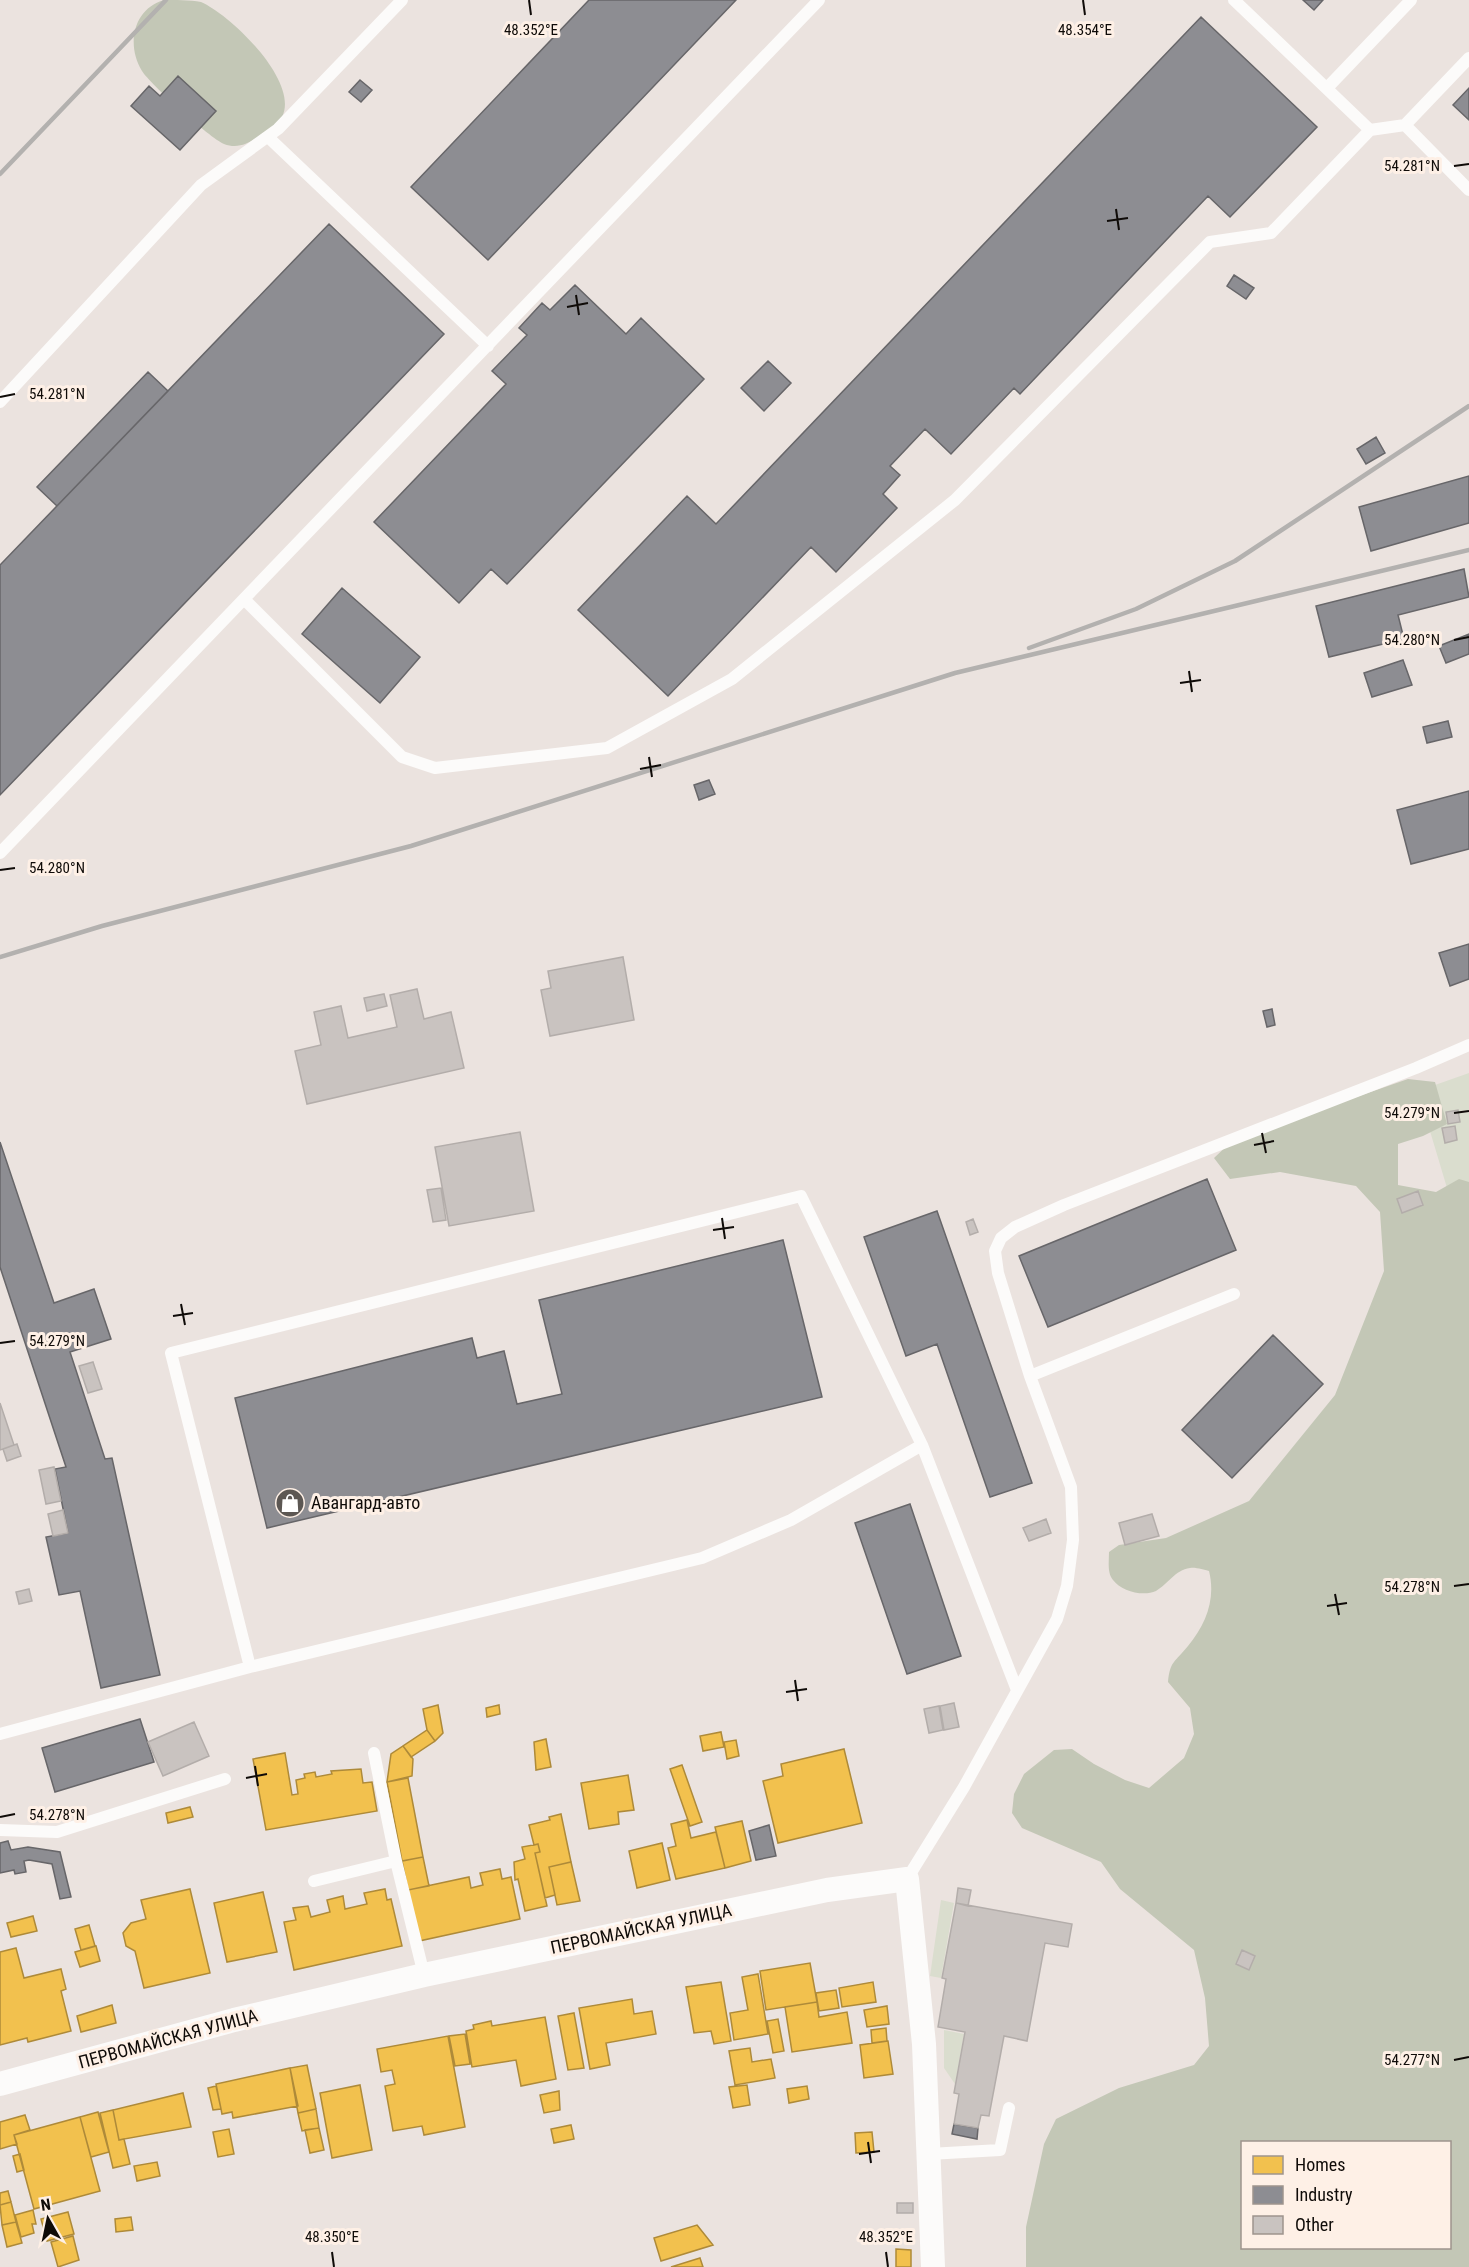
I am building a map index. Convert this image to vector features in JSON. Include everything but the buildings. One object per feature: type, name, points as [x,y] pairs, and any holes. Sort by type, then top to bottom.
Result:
[{"type":"street","name":"ПЕРВОМАЙСКАЯ УЛИЦА","points":[[0,2084],[234,2020],[424,1975],[827,1890],[907,1879]]},
{"type":"street","points":[[907,1879],[924,2044],[933,2267]]},
{"type":"lane","points":[[0,402],[201,185],[278,129],[402,0]]},
{"type":"lane","points":[[0,854],[819,0]]},
{"type":"lane","points":[[1234,0],[1371,130]]},
{"type":"lane","points":[[1327,88],[1411,0]]},
{"type":"lane","points":[[245,600],[402,757],[435,768],[607,748],[732,679],[955,500],[1210,242],[1271,233],[1371,130],[1405,125],[1469,58]]},
{"type":"lane","points":[[1405,125],[1469,190]]},
{"type":"lane","points":[[267,137],[488,346]]},
{"type":"lane","points":[[907,1879],[964,1787],[1057,1619],[1067,1586],[1073,1540],[1071,1487],[1030,1376],[998,1273],[995,1251],[1001,1238],[1015,1227],[1064,1205],[1416,1068],[1469,1045]]},
{"type":"lane","points":[[250,1667],[171,1353],[801,1196],[922,1445],[1017,1690]]},
{"type":"lane","points":[[1030,1376],[1234,1294]]},
{"type":"lane","points":[[0,1734],[250,1667],[702,1558],[791,1520],[922,1445]]},
{"type":"lane","points":[[374,1753],[396,1861],[424,1975]]},
{"type":"lane","points":[[0,1830],[57,1832],[225,1779]]},
{"type":"lane","points":[[314,1881],[396,1861]]},
{"type":"lane","points":[[928,2154],[1000,2150],[1009,2108]]},
{"type":"shaded area","points":[[1469,1073],[1469,1235],[1462,1238],[1418,1091]]},
{"type":"shaded area","points":[[941,1900],[954,1903],[941,1978],[930,1976]]},
{"type":"shaded area","points":[[944,2030],[964,2034],[955,2084],[944,2068]]},
{"type":"green space","points":[[164,0],[201,2],[229,21],[260,51],[281,86],[285,103],[282,117],[275,126],[246,144],[233,146],[224,144],[194,122],[147,78],[137,61],[134,50],[135,29],[145,11]]},
{"type":"green space","points":[[1408,1079],[1435,1082],[1447,1124],[1423,1136],[1398,1144],[1398,1185],[1436,1192],[1459,1179],[1469,1182],[1469,2267],[1026,2267],[1026,2227],[1044,2144],[1056,2119],[1119,2088],[1194,2065],[1209,2046],[1205,1998],[1194,1950],[1120,1889],[1101,1862],[1022,1828],[1012,1813],[1014,1794],[1024,1774],[1054,1750],[1072,1749],[1094,1764],[1125,1780],[1149,1788],[1184,1758],[1194,1734],[1190,1708],[1168,1682],[1174,1662],[1200,1629],[1208,1611],[1211,1591],[1209,1571],[1195,1568],[1185,1569],[1156,1591],[1139,1593],[1121,1587],[1113,1580],[1109,1570],[1109,1552],[1119,1545],[1166,1538],[1249,1501],[1335,1395],[1384,1271],[1380,1212],[1356,1186],[1280,1172],[1230,1179],[1214,1158],[1233,1140]]},
{"type":"railway","points":[[0,174],[166,0]]},
{"type":"railway","points":[[1029,648],[1136,609],[1235,561],[1469,406]]},
{"type":"railway","points":[[0,957],[102,926],[411,846],[955,673],[1469,550]]},
{"type":"place","name":"Авангард-авто","points":[[290,1503]]}]
